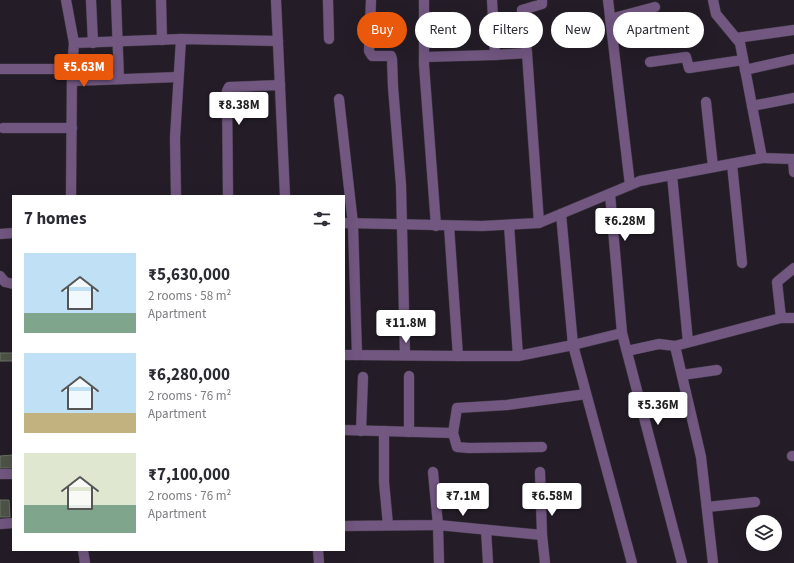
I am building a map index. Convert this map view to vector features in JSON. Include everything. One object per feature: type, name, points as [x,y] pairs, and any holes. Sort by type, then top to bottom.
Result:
[{"type":"street","points":[[66,0],[74,43],[72,69],[71,195]]},
{"type":"street","points":[[91,0],[93,43]]},
{"type":"street","points":[[116,0],[119,42],[119,79]]},
{"type":"street","points":[[161,0],[162,40]]},
{"type":"street","points":[[276,0],[285,195]]},
{"type":"street","points":[[328,0],[329,39]]},
{"type":"street","points":[[371,0],[369,51],[372,56],[391,56],[392,59],[401,186],[405,355]]},
{"type":"street","points":[[424,0],[424,57],[436,226]]},
{"type":"street","points":[[492,0],[495,54]]},
{"type":"street","points":[[539,223],[527,54],[522,10],[542,4],[542,0]]},
{"type":"street","points":[[608,0],[630,185]]},
{"type":"street","points":[[713,0],[716,14],[740,43],[762,158]]},
{"type":"street","points":[[610,19],[655,7]]},
{"type":"street","points":[[736,38],[794,31]]},
{"type":"street","points":[[74,43],[181,39],[278,41]]},
{"type":"street","points":[[176,195],[175,138],[181,39]]},
{"type":"street","points":[[424,57],[527,54]]},
{"type":"street","points":[[650,62],[686,57],[689,68],[744,65],[794,59]]},
{"type":"street","points":[[0,69],[72,69]]},
{"type":"street","points":[[73,81],[178,77]]},
{"type":"street","points":[[228,195],[229,87],[280,85]]},
{"type":"street","points":[[752,106],[794,98]]},
{"type":"street","points":[[339,99],[357,355]]},
{"type":"street","points":[[706,102],[713,167]]},
{"type":"street","points":[[3,128],[72,128]]},
{"type":"street","points":[[348,224],[482,226],[539,223],[640,181],[762,158],[794,159],[794,172]]},
{"type":"street","points":[[732,164],[742,263]]},
{"type":"street","points":[[672,175],[688,342]]},
{"type":"street","points":[[610,194],[622,333],[682,563]]},
{"type":"street","points":[[561,214],[573,346],[632,563]]},
{"type":"street","points":[[509,225],[518,356]]},
{"type":"street","points":[[449,226],[458,356]]},
{"type":"street","points":[[1,236],[12,233]]},
{"type":"street","points":[[780,318],[777,282],[794,268]]},
{"type":"street","points":[[0,276],[5,282],[12,284]]},
{"type":"street","points":[[627,351],[659,344],[674,346],[780,318],[794,318]]},
{"type":"street","points":[[345,355],[518,356],[573,346],[622,333]]},
{"type":"street","points":[[674,346],[702,457],[713,563]]},
{"type":"street","points":[[682,375],[717,370]]},
{"type":"street","points":[[409,432],[410,376]]},
{"type":"street","points":[[361,431],[363,377]]},
{"type":"street","points":[[542,447],[458,447],[453,433],[457,408],[507,405],[586,394]]},
{"type":"street","points":[[345,430],[453,433]]},
{"type":"street","points":[[384,431],[384,482],[388,526]]},
{"type":"street","points":[[433,472],[440,563]]},
{"type":"street","points":[[540,472],[542,535],[545,563]]},
{"type":"street","points":[[0,474],[12,474]]},
{"type":"street","points":[[707,507],[755,502]]},
{"type":"street","points":[[0,524],[12,523]]},
{"type":"street","points":[[345,526],[438,525],[542,535]]},
{"type":"street","points":[[486,530],[488,563]]},
{"type":"street","points":[[83,551],[84,563]]},
{"type":"street","points":[[318,551],[319,563]]},
{"type":"building","points":[[0,353],[12,353],[12,361],[0,361]]},
{"type":"building","points":[[12,455],[12,468],[0,468],[0,456]]},
{"type":"building","points":[[0,500],[9,500],[10,517],[0,517]]}]
